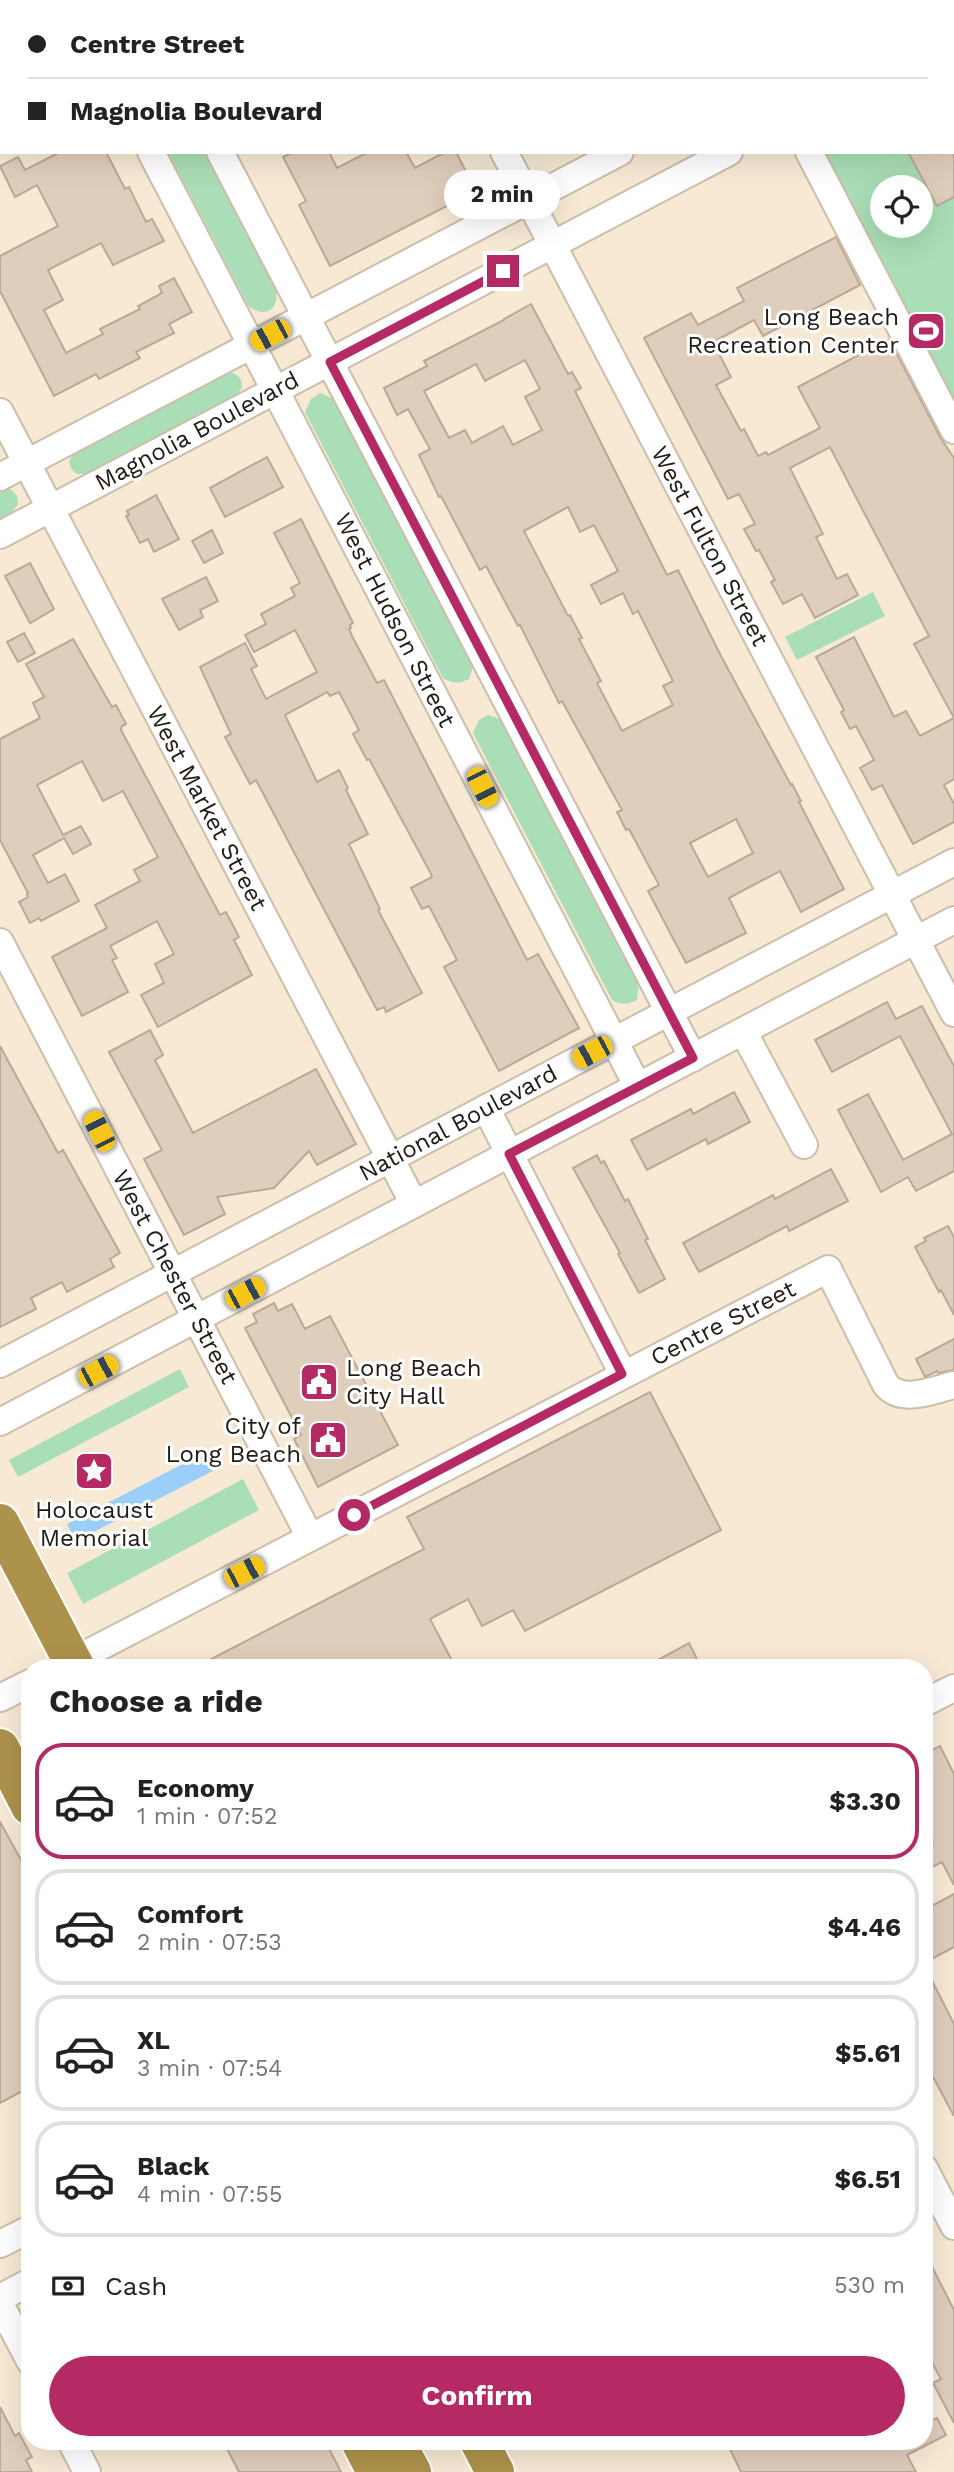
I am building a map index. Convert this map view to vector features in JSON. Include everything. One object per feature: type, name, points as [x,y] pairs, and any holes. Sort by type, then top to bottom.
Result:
[{"type":"highway","points":[[0,1523],[66,1659]]},
{"type":"highway","points":[[0,1748],[21,1789]]},
{"type":"highway","points":[[365,2450],[376,2472]]},
{"type":"highway","points":[[400,2450],[412,2472]]},
{"type":"street","name":"West Hudson Street","points":[[152,154],[638,1087]]},
{"type":"street","points":[[221,154],[693,1058]]},
{"type":"street","name":"West Fulton Street","points":[[505,154],[954,1013]]},
{"type":"street","name":"Magnolia Boulevard","points":[[0,477],[616,154]]},
{"type":"street","name":"Magnolia Boulevard","points":[[0,535],[725,154]]},
{"type":"street","points":[[809,154],[954,430]]},
{"type":"street","name":"West Market Street","points":[[0,412],[414,1204]]},
{"type":"street","name":"National Boulevard","points":[[0,1364],[954,862]]},
{"type":"street","name":"National Boulevard","points":[[0,1422],[954,920]]},
{"type":"street","name":"West Chester Street","points":[[0,942],[310,1538]]},
{"type":"street","points":[[743,1031],[804,1145]]},
{"type":"street","points":[[486,1108],[622,1374]]},
{"type":"street","name":"Centre Street","points":[[80,1659],[622,1374],[828,1269],[886,1385],[892,1391],[899,1395],[908,1395],[954,1385]]},
{"type":"street","points":[[0,1698],[21,1688]]},
{"type":"street","points":[[933,1698],[954,1688]]},
{"type":"street","points":[[933,2185],[954,2226]]},
{"type":"street","points":[[0,2244],[21,2234]]},
{"type":"street","points":[[0,2298],[21,2287]]},
{"type":"street","points":[[0,2304],[21,2344]]},
{"type":"street","points":[[76,2450],[88,2472]]},
{"type":"green space","points":[[169,154],[205,154],[276,289],[276,302],[270,310],[261,312],[249,307]]},
{"type":"green space","name":"Long Beach Recreation Center","points":[[806,154],[954,154],[954,435]]},
{"type":"green space","points":[[227,373],[234,373],[241,379],[242,387],[238,394],[85,474],[77,474],[71,469],[69,461],[74,452]]},
{"type":"green space","points":[[320,393],[334,399],[471,660],[469,679],[456,683],[443,678],[305,412],[311,399]]},
{"type":"green space","points":[[10,489],[17,496],[18,504],[13,511],[0,518],[0,490]]},
{"type":"green space","points":[[873,592],[885,616],[797,660],[785,637]]},
{"type":"green space","points":[[488,715],[502,720],[639,982],[637,1000],[624,1004],[612,1000],[473,733],[479,720]]},
{"type":"green space","points":[[180,1369],[189,1387],[18,1477],[9,1460]]},
{"type":"green space","points":[[243,1479],[259,1510],[83,1604],[67,1573]]},
{"type":"water","points":[[204,1453],[213,1471],[76,1541],[67,1524]]},
{"type":"building","points":[[56,154],[107,154],[125,189],[129,187],[146,222],[152,219],[164,241],[113,265],[101,243],[48,270],[63,300],[44,310],[66,353],[103,334],[100,329],[140,309],[138,306],[162,293],[159,286],[174,278],[192,312],[169,324],[174,333],[136,352],[140,358],[99,379],[96,374],[54,396],[0,291],[0,256],[58,226],[37,185],[15,197],[0,166],[18,157],[25,170]]},
{"type":"building","points":[[289,154],[330,154],[337,168],[364,154],[407,154],[415,168],[441,154],[457,154],[476,191],[330,266],[299,205],[306,201],[283,157]]},
{"type":"building","points":[[909,154],[954,154],[954,197],[937,206],[933,199],[933,175],[920,175]]},
{"type":"building","points":[[836,237],[860,285],[763,336],[754,320],[713,342],[731,377],[716,385],[758,456],[766,452],[768,455],[820,428],[798,387],[889,339],[940,437],[954,458],[954,718],[914,644],[929,636],[830,447],[790,468],[823,534],[816,537],[837,579],[847,574],[858,595],[815,618],[802,594],[783,604],[771,582],[775,580],[744,529],[755,524],[739,494],[728,499],[644,338],[691,313],[698,325],[744,301],[737,288]]},
{"type":"building","points":[[531,304],[568,374],[572,372],[581,388],[575,391],[667,575],[678,570],[721,656],[801,801],[799,802],[844,889],[801,912],[780,871],[729,898],[746,933],[686,963],[648,891],[659,885],[617,812],[622,810],[562,701],[559,703],[520,625],[518,626],[486,566],[480,570],[441,496],[439,497],[419,455],[430,449],[408,409],[397,415],[384,388],[427,366],[424,361]],"holes":[[[525,360],[540,389],[525,397],[542,430],[513,445],[503,426],[472,443],[465,430],[449,438],[424,391],[476,364],[485,381]],[[568,507],[580,532],[594,525],[618,571],[591,585],[601,604],[623,593],[633,614],[638,611],[673,681],[663,686],[673,705],[622,731],[597,683],[601,681],[579,639],[582,638],[524,531]],[[736,819],[753,853],[708,877],[690,843]]]},
{"type":"building","points":[[267,457],[283,487],[225,517],[210,488]]},
{"type":"building","points":[[156,495],[179,539],[154,552],[148,539],[140,543],[126,516],[129,515],[127,511]]},
{"type":"building","points":[[301,519],[353,623],[349,629],[352,636],[377,683],[384,680],[527,960],[538,954],[579,1028],[499,1071],[444,967],[457,960],[429,906],[422,909],[411,888],[432,877],[430,872],[353,734],[359,730],[339,692],[330,696],[327,692],[285,715],[317,782],[339,770],[368,834],[349,844],[380,909],[378,910],[422,993],[386,1012],[384,1007],[377,1010],[256,780],[250,784],[225,737],[231,734],[200,667],[245,643],[257,666],[251,669],[266,699],[317,672],[295,630],[254,652],[245,635],[266,624],[261,614],[295,596],[291,588],[300,583],[274,533]]},
{"type":"building","points":[[212,530],[223,553],[204,563],[192,541]]},
{"type":"building","points":[[30,563],[54,609],[30,623],[5,576]]},
{"type":"building","points":[[206,577],[218,601],[200,610],[203,617],[179,630],[162,599]]},
{"type":"building","points":[[24,633],[35,653],[18,662],[7,642]]},
{"type":"building","points":[[854,637],[894,717],[906,711],[920,736],[954,718],[954,779],[944,785],[954,804],[954,822],[913,844],[882,785],[872,790],[860,768],[874,760],[856,726],[850,729],[841,712],[844,710],[816,657]]},
{"type":"building","points":[[73,639],[112,707],[116,705],[126,724],[121,730],[220,915],[226,912],[239,937],[234,940],[252,975],[158,1027],[141,995],[164,983],[155,964],[174,954],[157,921],[110,946],[117,958],[112,960],[128,992],[82,1016],[52,957],[107,928],[95,905],[140,881],[134,870],[158,857],[123,791],[103,801],[82,761],[37,785],[63,835],[81,826],[91,844],[73,854],[64,838],[33,855],[48,883],[65,874],[79,901],[41,921],[39,918],[30,923],[19,902],[28,897],[28,893],[0,840],[0,739],[40,718],[33,703],[44,697],[26,664]]},
{"type":"building","points":[[887,1002],[896,1019],[922,1006],[954,1066],[954,1171],[916,1191],[908,1177],[881,1192],[838,1110],[868,1094],[903,1160],[952,1134],[900,1036],[832,1072],[815,1040]]},
{"type":"building","points":[[150,1030],[163,1055],[155,1060],[193,1133],[316,1069],[356,1144],[317,1165],[309,1151],[274,1188],[217,1197],[225,1214],[184,1235],[144,1159],[162,1150],[109,1052]]},
{"type":"building","points":[[0,1046],[58,1153],[63,1150],[120,1253],[110,1259],[114,1267],[67,1292],[62,1282],[31,1298],[36,1309],[0,1327]]},
{"type":"building","points":[[734,1092],[750,1122],[708,1144],[706,1139],[647,1170],[631,1140],[691,1109],[693,1114]]},
{"type":"building","points":[[597,1155],[601,1163],[604,1161],[625,1201],[628,1199],[665,1279],[639,1293],[573,1168]]},
{"type":"building","points":[[831,1169],[848,1201],[789,1231],[787,1226],[699,1272],[683,1243],[773,1195],[775,1199]]},
{"type":"building","points":[[948,1226],[954,1237],[954,1315],[915,1247],[926,1241],[924,1238]]},
{"type":"building","name":"Long Beach City Hall","points":[[274,1303],[278,1311],[292,1304],[305,1329],[330,1316],[398,1445],[318,1487],[294,1439],[301,1435],[245,1328],[257,1322],[253,1314]]},
{"type":"building","points":[[954,1339],[954,1370],[937,1371],[925,1377],[916,1359]]},
{"type":"building","points":[[650,1392],[721,1530],[525,1631],[513,1610],[482,1626],[468,1599],[430,1619],[451,1659],[211,1659],[424,1549],[407,1517]]},
{"type":"building","points":[[689,1643],[697,1659],[660,1659]]},
{"type":"building","points":[[940,1746],[954,1774],[954,1885],[942,1862],[933,1866],[933,1750]]},
{"type":"building","points":[[0,1822],[21,1860],[21,2092],[0,2103]]},
{"type":"building","points":[[954,1894],[954,1947],[933,1958],[933,1905]]},
{"type":"building","points":[[933,1983],[954,2024],[954,2116],[933,2077]]},
{"type":"building","points":[[933,2269],[954,2310],[954,2423],[933,2383],[941,2379],[933,2364]]},
{"type":"building","points":[[0,2407],[15,2436],[19,2433],[21,2437],[21,2450],[28,2450],[32,2457],[26,2460],[32,2472],[0,2472]]},
{"type":"building","points":[[937,2418],[946,2435],[933,2442],[933,2420]]},
{"type":"building","points":[[228,2450],[330,2450],[341,2472],[239,2472]]},
{"type":"building","points":[[730,2450],[917,2450],[907,2455],[916,2472],[741,2472]]},
{"type":"place","name":"Long Beach Recreation Center","points":[[926,331]]},
{"type":"place","name":"Long Beach City Hall","points":[[319,1382]]},
{"type":"place","name":"City of Long Beach","points":[[328,1440]]},
{"type":"place","name":"Holocaust Memorial","points":[[94,1471]]},
{"type":"route","points":[[354,1515],[622,1374],[509,1154],[693,1058],[330,362],[503,271]]}]
